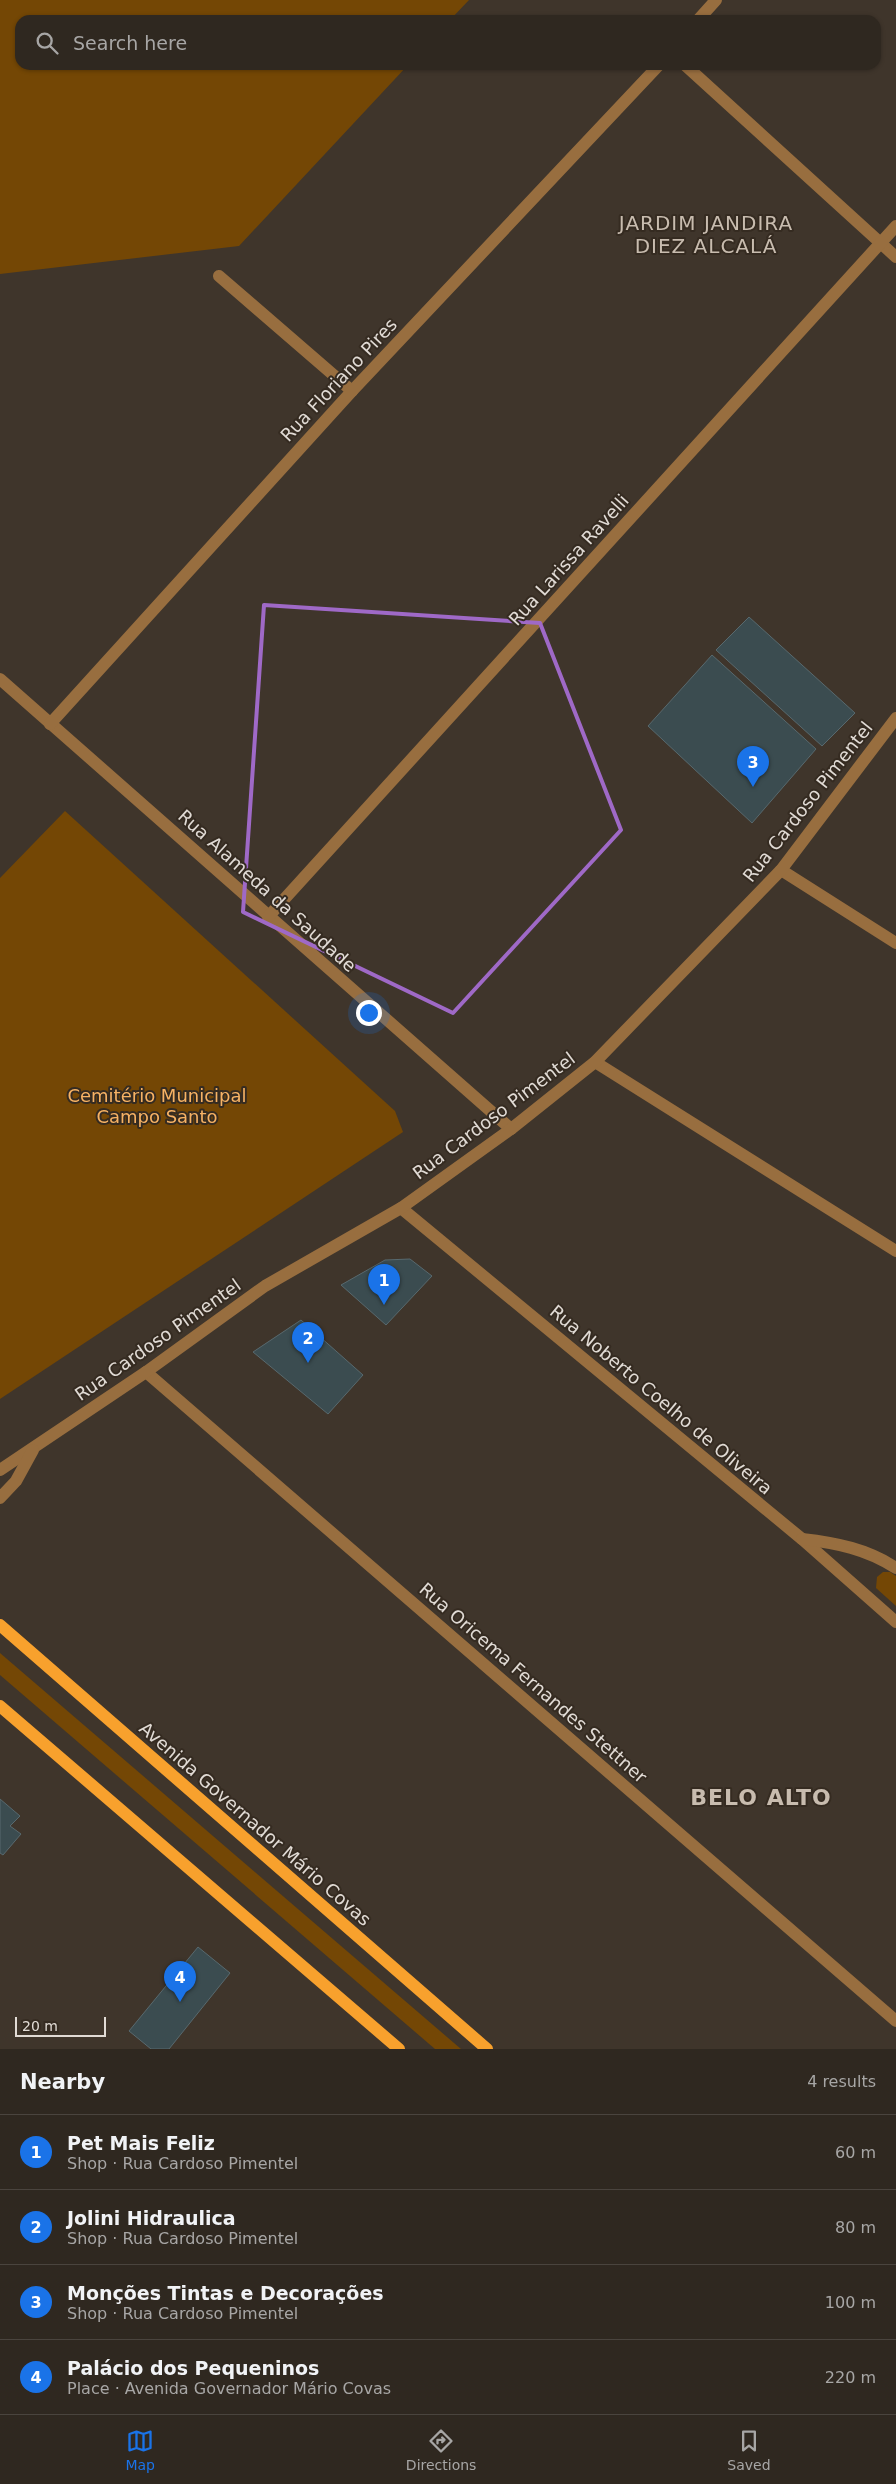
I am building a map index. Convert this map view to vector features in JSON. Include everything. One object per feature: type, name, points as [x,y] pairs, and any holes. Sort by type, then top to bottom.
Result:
[{"type":"main road","name":"Avenida Governador Mário Covas","points":[[0,1626],[487,2049]]},
{"type":"main road","points":[[0,1706],[399,2049]]},
{"type":"street","points":[[702,15],[716,0]]},
{"type":"street","name":"Rua Floriano Pires","points":[[50,724],[352,391],[654,70]]},
{"type":"street","points":[[691,70],[896,257]]},
{"type":"street","name":"Rua Larissa Ravelli","points":[[268,917],[896,226]]},
{"type":"street","points":[[219,276],[352,391]]},
{"type":"street","name":"Rua Alameda da Saudade","points":[[0,679],[268,917],[512,1129]]},
{"type":"street","name":"Rua Cardoso Pimentel","points":[[0,1470],[33,1450],[146,1372],[265,1286],[401,1208],[512,1129],[595,1062],[781,870],[896,718]]},
{"type":"street","points":[[781,870],[896,943]]},
{"type":"street","points":[[595,1062],[896,1250]]},
{"type":"street","name":"Rua Noberto Coelho de Oliveira","points":[[401,1208],[802,1539],[896,1622]]},
{"type":"street","name":"Rua Oricema Fernandes Stettner","points":[[146,1372],[896,2021]]},
{"type":"street","name":"Rua Cardoso Pimentel","points":[[0,1498],[16,1481],[33,1450]]},
{"type":"street","points":[[802,1539],[836,1543],[877,1556],[896,1568]]},
{"type":"highlighted area","points":[[264,605],[540,623],[621,830],[453,1013],[243,912]]},
{"type":"green space","points":[[0,0],[469,0],[455,15],[15,15],[15,70],[403,70],[239,246],[0,274]]},
{"type":"green space","name":"Cemitério Municipal Campo Santo","points":[[65,811],[395,1111],[403,1132],[0,1399],[0,878]]},
{"type":"green space","points":[[883,1572],[890,1572],[896,1576],[896,1606],[876,1588],[877,1577]]},
{"type":"green space","points":[[0,1653],[461,2049],[435,2049],[0,1675]]},
{"type":"building","points":[[749,617],[855,713],[822,746],[716,650]]},
{"type":"building","points":[[712,655],[816,749],[752,823],[648,726]]},
{"type":"building","points":[[410,1259],[432,1276],[386,1325],[341,1285],[385,1260]]},
{"type":"building","points":[[301,1320],[363,1375],[328,1414],[253,1352]]},
{"type":"building","points":[[0,1799],[20,1816],[10,1826],[21,1834],[3,1855],[0,1853]]},
{"type":"building","points":[[198,1947],[230,1973],[169,2049],[151,2049],[129,2031]]},
{"type":"place","name":"Monções Tintas e Decorações","points":[[753,787]]},
{"type":"place","name":"Pet Mais Feliz","points":[[384,1305]]},
{"type":"place","name":"Jolini Hidraulica","points":[[308,1363]]},
{"type":"place","name":"Palácio dos Pequeninos","points":[[180,2002]]},
{"type":"district","name":"JARDIM JANDIRA DIEZ ALCALÁ","points":[[706,234]]},
{"type":"district","name":"BELO ALTO","points":[[761,1797]]}]
